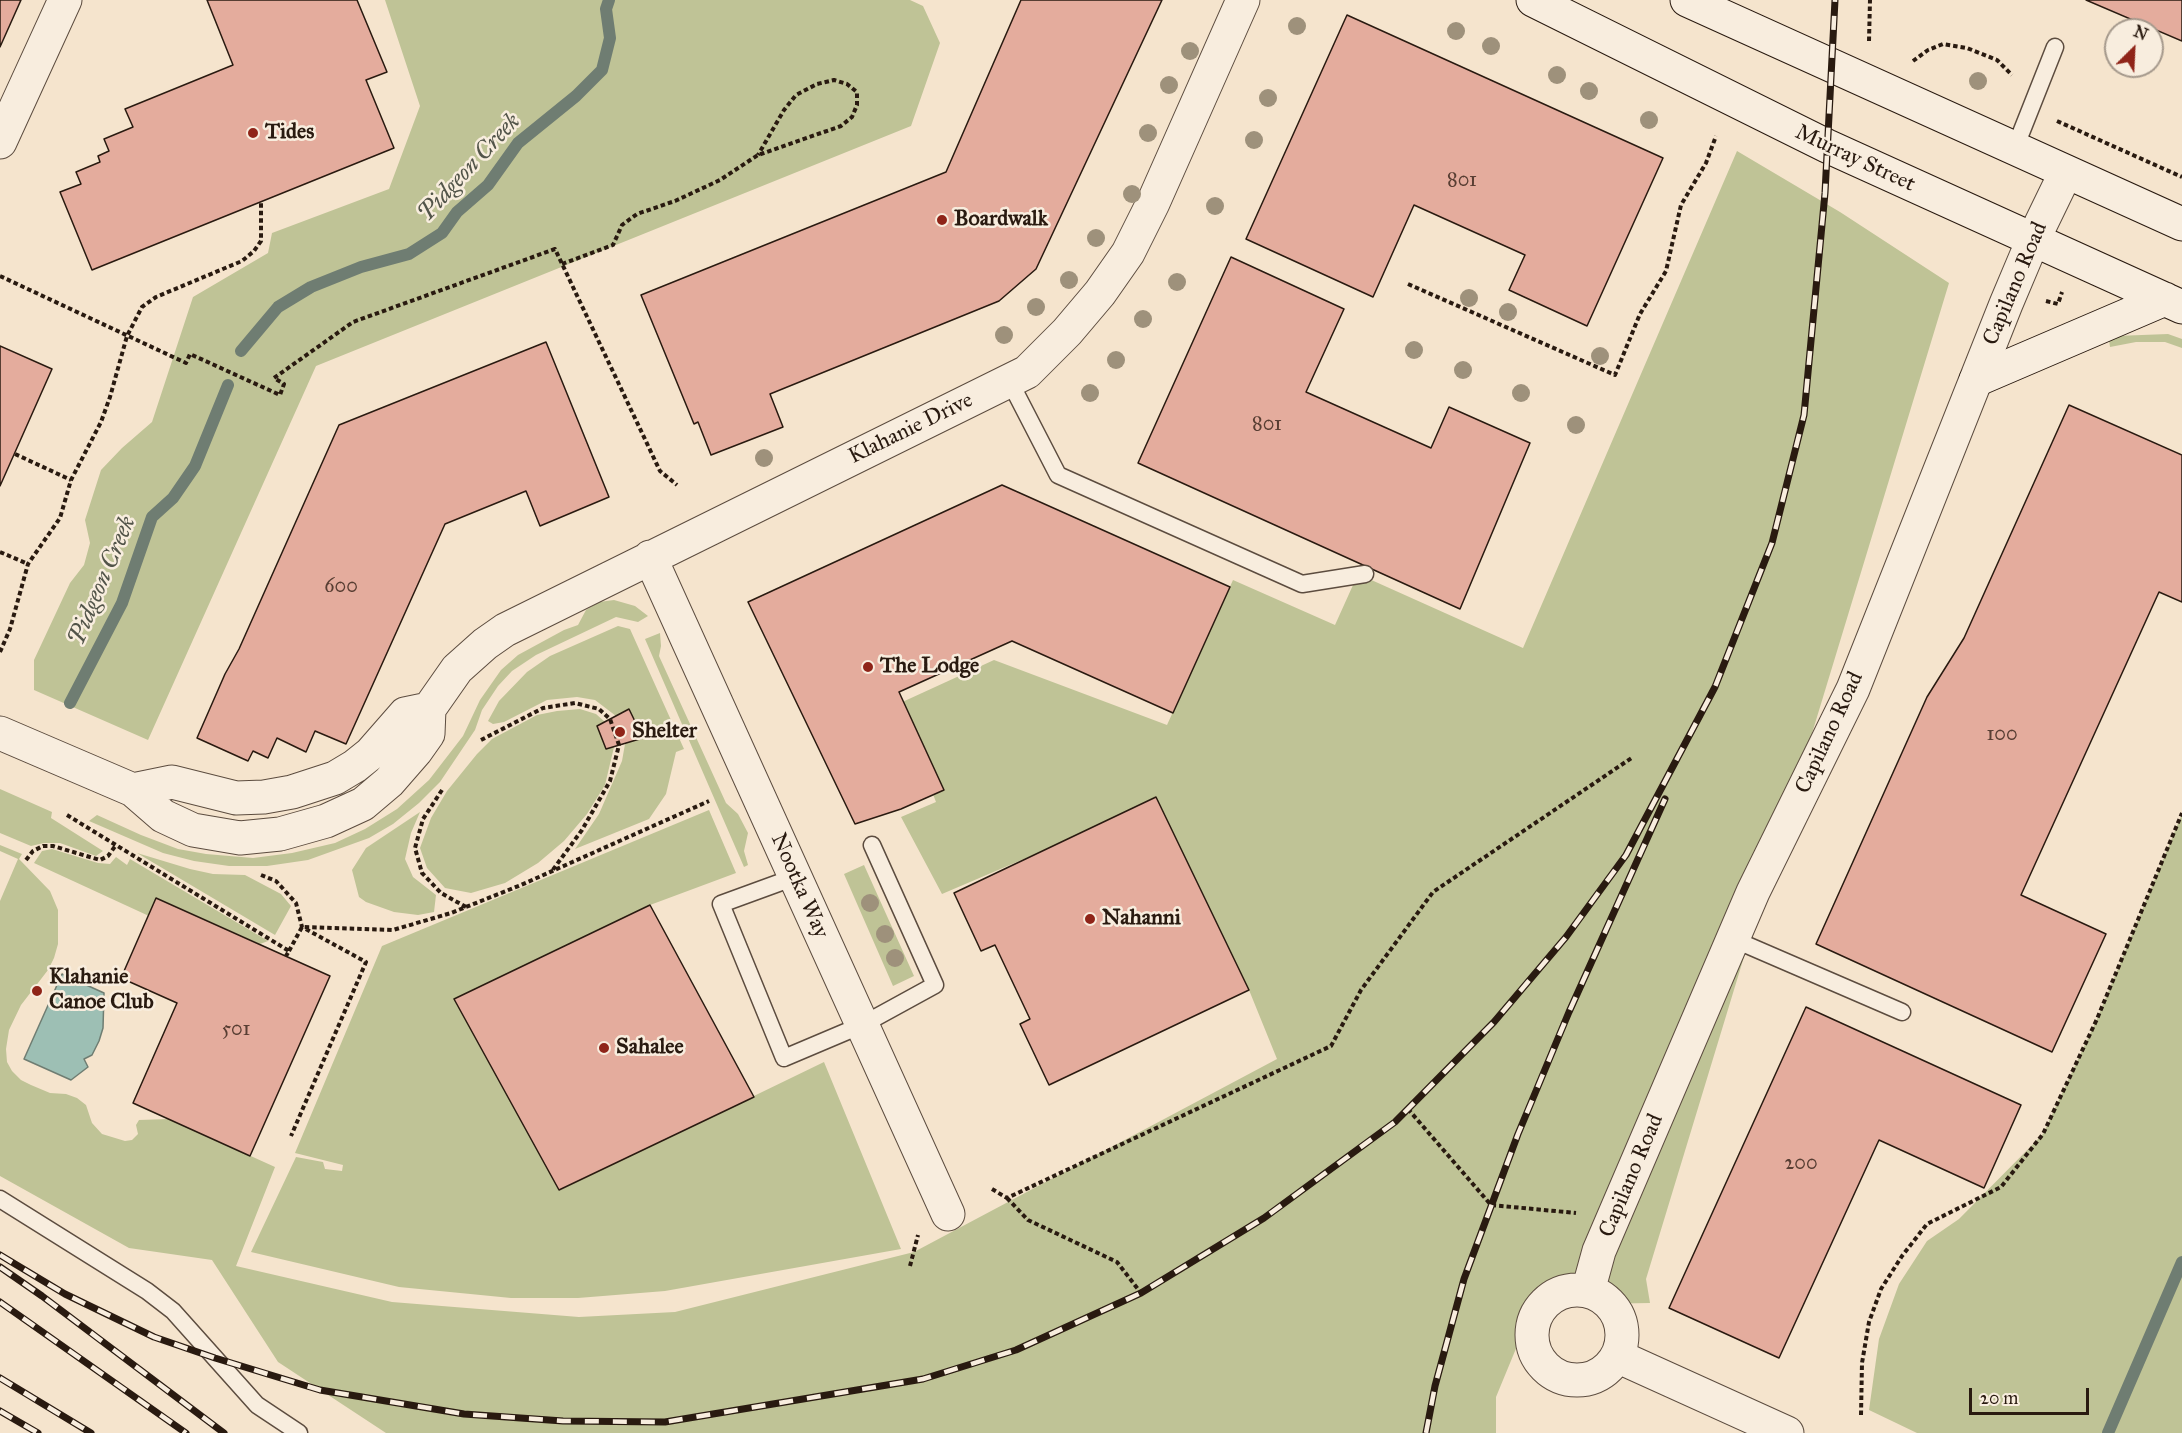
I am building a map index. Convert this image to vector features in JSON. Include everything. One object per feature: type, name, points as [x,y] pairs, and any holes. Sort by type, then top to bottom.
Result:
[{"type":"street","points":[[0,142],[65,0]]},
{"type":"street","name":"Klahanie Drive","points":[[0,733],[133,790],[163,816],[193,830],[240,838],[280,834],[303,829],[363,804],[405,766],[428,734],[429,709],[457,669],[498,635],[525,619],[1027,372],[1067,332],[1100,293],[1128,253],[1153,203],[1243,0]]},
{"type":"street","name":"Murray Street","points":[[1533,0],[1827,146],[2174,303]]},
{"type":"street","points":[[1687,0],[2182,224]]},
{"type":"street","name":"Capilano Road","points":[[1588,1291],[1599,1251],[1753,892],[1853,689],[2033,240],[2066,172]]},
{"type":"street","points":[[1976,380],[2174,303]]},
{"type":"street","name":"Nootka Way","points":[[650,558],[948,1214]]},
{"type":"street","points":[[1588,1291],[1598,1295],[1608,1302],[1620,1322],[1622,1334],[1617,1356],[1596,1376],[1587,1379],[1568,1379],[1549,1370],[1540,1361],[1535,1350],[1533,1326],[1537,1315],[1553,1297],[1563,1292],[1588,1291]]},
{"type":"street","points":[[1617,1356],[1787,1433]]},
{"type":"lane","points":[[2015,148],[2055,47]]},
{"type":"lane","points":[[1009,380],[1058,475],[1302,584],[1365,574]]},
{"type":"lane","points":[[795,877],[720,904],[784,1058],[862,1024],[935,985],[872,845]]},
{"type":"lane","points":[[1733,939],[1902,1012]]},
{"type":"lane","points":[[0,1199],[147,1291],[173,1311],[257,1405],[299,1433]]},
{"type":"path","points":[[1868,51],[1870,0]]},
{"type":"path","points":[[1911,64],[1928,50],[1943,44],[1966,48],[1997,60],[2013,75]]},
{"type":"path","points":[[562,264],[613,245],[622,225],[637,214],[675,201],[720,180],[758,155],[841,126],[852,117],[857,105],[857,92],[847,84],[834,80],[817,84],[796,95],[784,110],[758,155]]},
{"type":"path","points":[[2055,120],[2182,177]]},
{"type":"path","points":[[1408,284],[1616,375],[1640,314],[1666,271],[1681,205],[1706,163],[1716,136]]},
{"type":"path","points":[[0,652],[10,628],[28,564],[60,518],[71,480],[100,422],[110,397],[127,336],[142,307],[156,297],[242,261],[254,251],[261,241],[261,201]]},
{"type":"path","points":[[0,276],[186,363],[190,354],[280,395],[284,384],[274,378],[353,322],[555,249],[660,471],[677,485]]},
{"type":"path","points":[[2042,300],[2058,304],[2063,288]]},
{"type":"path","points":[[15,454],[71,480]]},
{"type":"path","points":[[0,552],[28,564]]},
{"type":"path","points":[[481,740],[543,708],[575,703],[599,709],[610,719],[618,745],[610,782],[582,830],[552,872]]},
{"type":"path","points":[[1007,1198],[1331,1046],[1361,990],[1433,892],[1633,758]]},
{"type":"path","points":[[442,790],[423,819],[415,848],[422,873],[441,893],[466,907]]},
{"type":"path","points":[[302,927],[393,930],[466,907],[552,872],[709,801]]},
{"type":"path","points":[[1862,1415],[1862,1363],[1869,1322],[1881,1289],[1902,1256],[1927,1224],[2001,1187],[2043,1134],[2097,1019],[2182,813]]},
{"type":"path","points":[[67,815],[289,951]]},
{"type":"path","points":[[26,860],[33,851],[43,846],[53,846],[100,860],[108,856],[116,844]]},
{"type":"path","points":[[260,874],[276,881],[296,903],[302,927],[286,956]]},
{"type":"path","points":[[291,1137],[366,962],[302,927]]},
{"type":"path","points":[[1408,1109],[1491,1205],[1615,1217]]},
{"type":"path","points":[[992,1189],[1007,1198],[1028,1220],[1117,1262],[1141,1293]]},
{"type":"path","points":[[910,1266],[919,1233]]},
{"type":"green space","points":[[385,0],[910,0],[923,6],[940,43],[911,126],[316,366],[148,740],[34,690],[34,660],[70,583],[84,565],[90,543],[85,520],[101,470],[152,422],[193,297],[268,253],[272,233],[389,189],[420,106]]},
{"type":"green space","points":[[1737,151],[1840,212],[1949,283],[1646,1279],[1650,1303],[1534,1305],[1496,1397],[1496,1433],[386,1433],[278,1362],[212,1260],[129,1248],[0,1176],[0,901],[18,859],[0,851],[0,845],[22,854],[19,859],[50,891],[58,910],[58,944],[54,958],[48,970],[21,1005],[9,1030],[6,1049],[7,1062],[12,1071],[21,1080],[50,1093],[66,1094],[77,1098],[86,1105],[92,1123],[102,1134],[125,1141],[132,1140],[138,1134],[136,1125],[139,1120],[169,1119],[275,1167],[236,1266],[392,1302],[579,1317],[675,1312],[914,1252],[1277,1059],[1249,990],[1157,802],[942,894],[901,817],[936,802],[898,704],[994,660],[1167,725],[1233,580],[1335,625],[1358,574],[1523,648]]},
{"type":"green space","points":[[2168,334],[2182,339],[2182,348],[2165,342],[2136,342],[2110,347],[2109,340],[2116,336]]},
{"type":"green space","points":[[614,600],[635,606],[648,616],[638,622],[616,617],[536,655],[512,671],[498,686],[482,710],[475,730],[440,782],[393,824],[369,838],[308,860],[267,866],[229,866],[194,861],[163,853],[89,821],[97,815],[178,849],[206,854],[253,858],[292,853],[335,843],[365,829],[397,809],[429,780],[463,736],[480,700],[501,670],[518,655],[578,625],[586,610],[599,602]]},
{"type":"green space","points":[[618,626],[630,629],[684,749],[676,752],[666,794],[649,819],[575,849],[599,814],[622,761],[625,744],[616,716],[595,700],[577,697],[547,700],[504,722],[493,724],[488,721],[499,701],[527,672],[550,656]]},
{"type":"green space","points":[[660,633],[659,656],[726,803],[738,814],[748,833],[744,851],[748,865],[744,867],[645,639]]},
{"type":"green space","points":[[580,709],[596,714],[605,722],[614,747],[605,785],[587,814],[564,841],[538,863],[505,883],[471,893],[445,888],[427,868],[420,848],[431,818],[447,791],[492,739],[537,715]]},
{"type":"green space","points":[[0,789],[52,812],[51,818],[103,851],[96,856],[60,843],[31,846],[0,833]]},
{"type":"green space","points":[[709,810],[736,873],[650,905],[454,999],[560,1190],[824,1062],[901,1249],[665,1291],[578,1298],[511,1298],[399,1287],[251,1252],[296,1157],[323,1162],[325,1169],[342,1171],[343,1165],[295,1153],[382,946]]},
{"type":"green space","points":[[420,812],[411,833],[405,859],[413,877],[436,895],[434,912],[418,915],[394,912],[366,902],[359,897],[352,870],[366,848]]},
{"type":"green space","points":[[2182,814],[2182,1433],[1917,1433],[1869,1410],[1879,1339],[1899,1284],[1927,1241],[1959,1219],[2043,1134],[2097,1019]]},
{"type":"green space","points":[[52,849],[98,863],[110,864],[116,857],[127,865],[130,859],[268,941],[260,944],[157,898],[149,916],[34,863],[42,851]]},
{"type":"green space","points":[[137,853],[213,874],[245,875],[281,894],[291,906],[275,935]]},
{"type":"green space","points":[[864,865],[914,976],[893,986],[844,874]]},
{"type":"water","points":[[62,974],[104,993],[103,1028],[99,1041],[92,1055],[84,1059],[88,1067],[71,1080],[24,1059]]},
{"type":"building","points":[[0,0],[21,0],[0,47]]},
{"type":"building","name":"Tides","points":[[207,0],[357,0],[387,72],[366,80],[394,148],[92,270],[60,192],[81,184],[76,172],[100,162],[98,156],[109,151],[104,139],[133,127],[125,109],[233,65]]},
{"type":"building","name":"Boardwalk","points":[[1021,0],[1162,0],[1036,269],[999,301],[770,394],[783,427],[711,455],[698,422],[694,424],[641,295],[946,172]]},
{"type":"building","points":[[2086,0],[2182,0],[2182,41],[2164,33],[2164,18],[2128,18]]},
{"type":"building","points":[[1347,15],[1663,158],[1587,326],[1509,290],[1525,255],[1414,205],[1373,297],[1246,239]]},
{"type":"building","points":[[1231,257],[1344,309],[1306,392],[1431,448],[1449,407],[1530,443],[1460,609],[1138,463]]},
{"type":"building","points":[[546,342],[609,497],[540,526],[526,491],[445,524],[346,744],[315,731],[306,752],[277,738],[268,758],[253,751],[248,761],[197,738],[339,425]]},
{"type":"building","points":[[0,346],[52,369],[0,486]]},
{"type":"building","points":[[2069,405],[2182,455],[2182,602],[2159,592],[2021,895],[2106,934],[2052,1052],[1816,944],[1927,697],[1964,638]]},
{"type":"building","name":"The Lodge","points":[[1002,485],[1230,587],[1173,713],[1012,641],[899,692],[944,790],[901,809],[855,824],[748,602]]},
{"type":"building","name":"Shelter","points":[[629,709],[643,738],[606,749],[597,726]]},
{"type":"building","name":"Nahanni","points":[[1156,797],[1249,990],[1049,1085],[1020,1024],[1030,1019],[995,945],[981,951],[954,893]]},
{"type":"building","points":[[156,898],[330,976],[250,1156],[133,1103],[177,1003],[121,978]]},
{"type":"building","name":"Sahalee","points":[[650,905],[754,1097],[559,1190],[454,999]]},
{"type":"building","points":[[1806,1007],[2021,1105],[1984,1188],[1879,1140],[1779,1358],[1669,1308]]},
{"type":"waterway","name":"Pidgeon Creek","points":[[241,351],[278,307],[311,287],[361,267],[409,254],[442,233],[457,212],[488,185],[518,143],[576,96],[602,70],[610,38],[606,9],[609,0]]},
{"type":"waterway","name":"Pidgeon Creek","points":[[70,703],[122,603],[152,517],[173,498],[195,466],[228,385]]},
{"type":"waterway","points":[[2108,1433],[2182,1262]]},
{"type":"railway","points":[[0,1255],[65,1294],[154,1337],[320,1390],[464,1414],[563,1421],[665,1422],[923,1379],[1016,1350],[1141,1293],[1264,1218],[1395,1122],[1494,1022],[1566,937],[1626,855],[1715,687],[1772,543],[1804,415],[1825,193],[1835,0]]},
{"type":"railway","points":[[1426,1433],[1435,1386],[1464,1279],[1518,1134],[1569,1012],[1665,799]]},
{"type":"railway","points":[[0,1267],[224,1433]]},
{"type":"railway","points":[[0,1302],[186,1433]]},
{"type":"railway","points":[[0,1378],[91,1433]]},
{"type":"railway","points":[[0,1411],[38,1433]]},
{"type":"place","name":"Tides","points":[[253,133]]},
{"type":"place","name":"Boardwalk","points":[[942,220]]},
{"type":"place","name":"The Lodge","points":[[868,667]]},
{"type":"place","name":"Shelter","points":[[620,732]]},
{"type":"place","name":"Nahanni","points":[[1090,919]]},
{"type":"place","name":"Klahanie Canoe Club","points":[[37,991]]},
{"type":"place","name":"Sahalee","points":[[604,1048]]}]
